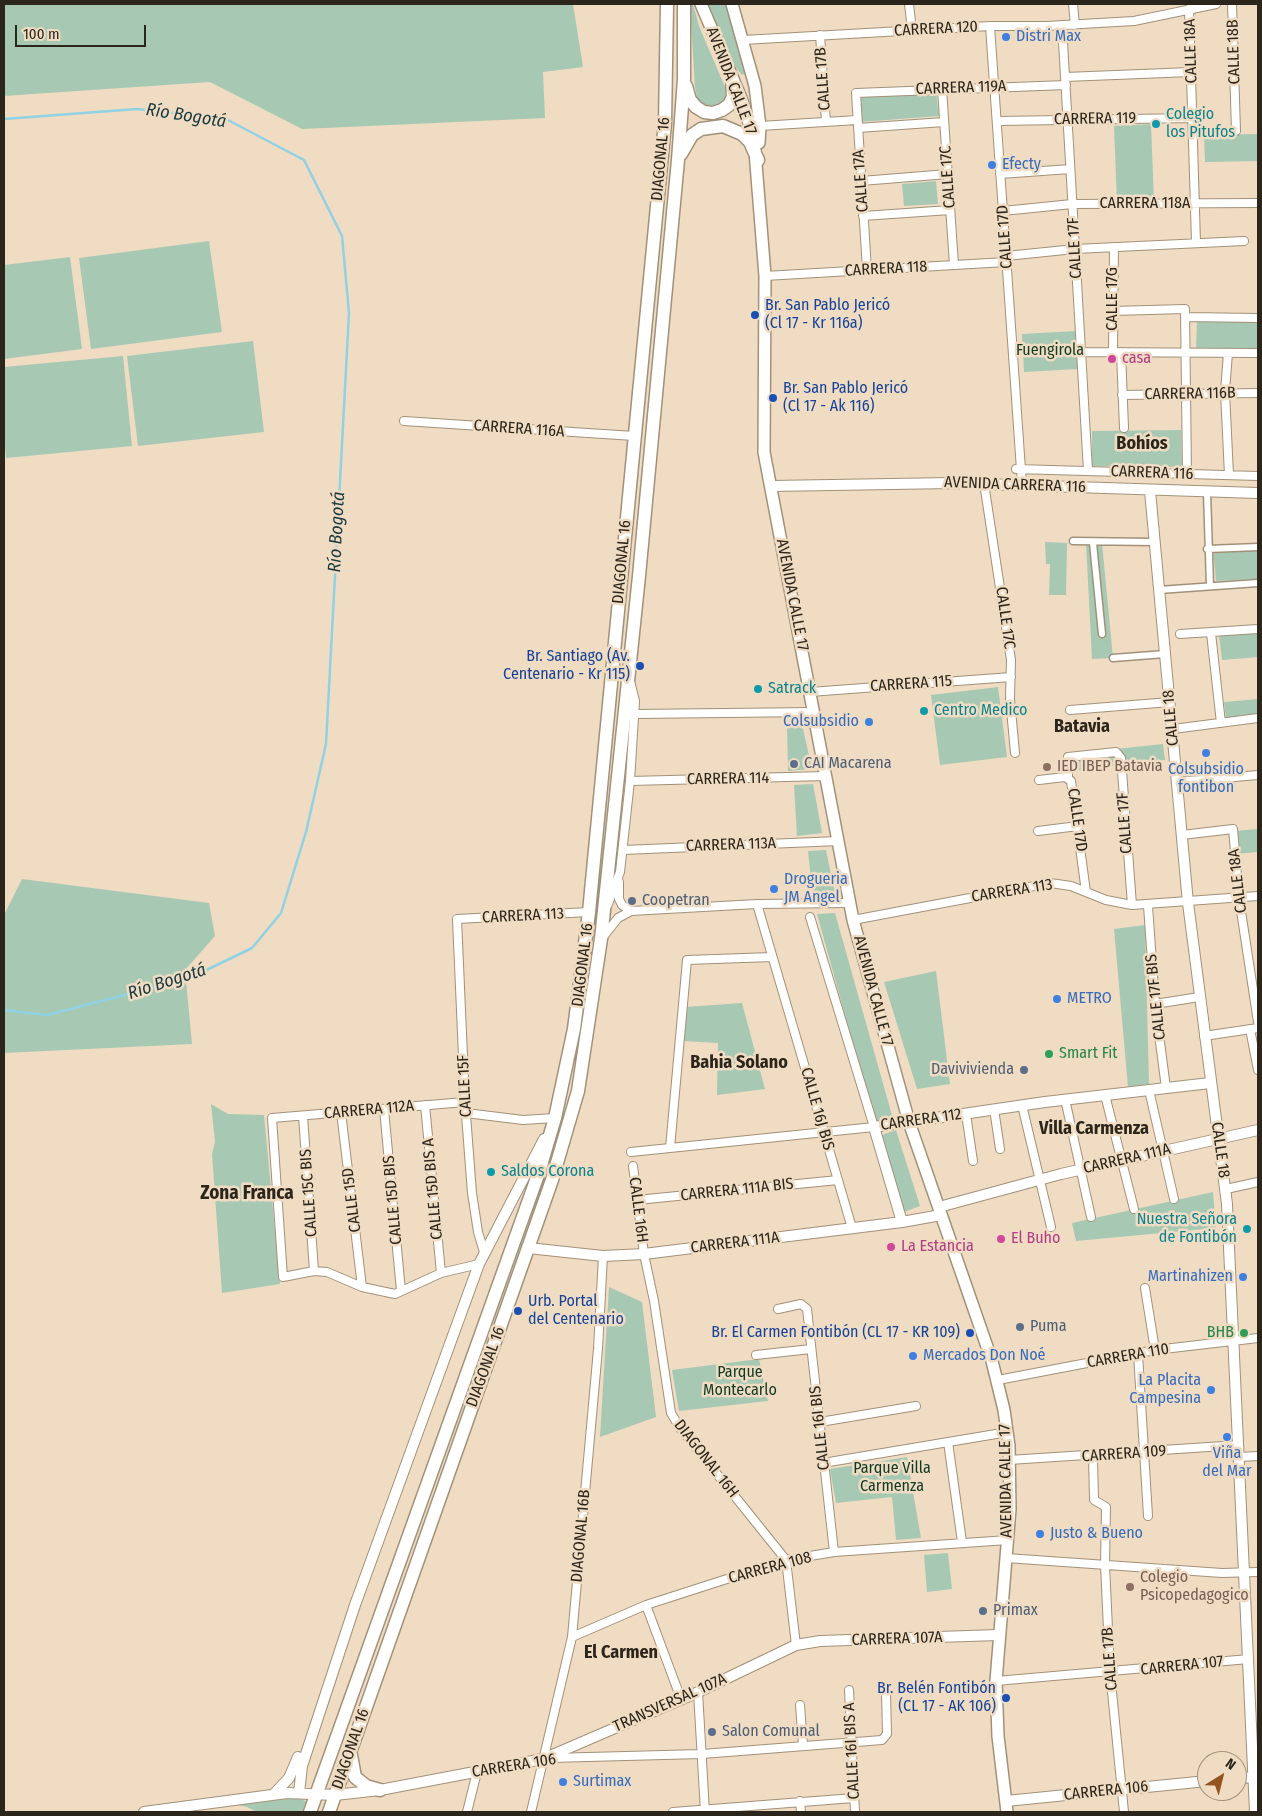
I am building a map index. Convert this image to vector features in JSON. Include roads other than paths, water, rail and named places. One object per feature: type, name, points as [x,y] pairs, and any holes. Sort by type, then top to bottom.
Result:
[{"type":"main road","name":"DIAGONAL 16","points":[[310,1812],[524,1214],[555,1118],[576,1015],[589,912],[665,123],[667,4]]},
{"type":"main road","name":"DIAGONAL 16","points":[[329,1812],[528,1248],[558,1161],[573,1110],[590,1022],[602,939],[678,160],[684,79],[684,4]]},
{"type":"main road","name":"AVENIDA CALLE 17","points":[[701,4],[749,118],[758,160]]},
{"type":"main road","name":"AVENIDA CALLE 17","points":[[732,4],[752,73],[760,126],[758,160],[765,276],[764,441],[853,920],[909,1122],[998,1380],[1008,1432],[1008,1540],[998,1636],[996,1681],[998,1736],[1006,1807]]},
{"type":"main road","points":[[684,79],[690,100],[696,107],[713,113],[722,110],[733,97],[732,78],[745,79],[752,73]]},
{"type":"main road","points":[[678,160],[692,136],[712,126],[722,126],[742,134],[750,142],[758,160]]},
{"type":"main road","points":[[351,1750],[351,1763],[355,1777],[366,1786],[380,1790]]},
{"type":"street","points":[[909,4],[912,30]]},
{"type":"street","points":[[1074,4],[1075,25]]},
{"type":"street","name":"CARRERA 120","points":[[743,40],[990,26],[1075,25],[1134,21],[1193,7],[1216,4]]},
{"type":"street","name":"CALLE 18B","points":[[1232,4],[1236,131]]},
{"type":"street","name":"CALLE 18A","points":[[1193,7],[1191,72],[1196,243]]},
{"type":"street","name":"CALLE 17F","points":[[1062,25],[1088,471]]},
{"type":"street","name":"CALLE 17D","points":[[990,26],[1019,448],[1019,484]]},
{"type":"street","name":"CALLE 17B","points":[[820,35],[826,122]]},
{"type":"street","name":"CARRERA 119A","points":[[856,93],[994,86],[1191,72]]},
{"type":"street","name":"CALLE 17C","points":[[942,89],[954,265]]},
{"type":"street","name":"CALLE 17A","points":[[856,93],[867,270]]},
{"type":"street","name":"CARRERA 119","points":[[996,120],[1193,118]]},
{"type":"street","points":[[760,126],[826,122],[858,124],[944,122]]},
{"type":"street","points":[[1000,174],[1070,169]]},
{"type":"street","points":[[861,182],[948,174]]},
{"type":"street","name":"CARRERA 118A","points":[[1003,211],[1072,204],[1258,202]]},
{"type":"street","points":[[863,216],[950,210]]},
{"type":"street","name":"CARRERA 118","points":[[765,276],[954,265],[1075,249],[1244,241]]},
{"type":"street","name":"CALLE 17G","points":[[1114,247],[1113,311],[1124,428]]},
{"type":"street","points":[[1113,311],[1258,318]]},
{"type":"street","points":[[1185,313],[1187,474]]},
{"type":"street","points":[[1081,352],[1258,353]]},
{"type":"street","points":[[1228,353],[1225,392],[1229,475]]},
{"type":"street","name":"CARRERA 116B","points":[[1122,395],[1186,392],[1258,393]]},
{"type":"street","name":"CARRERA 116A","points":[[404,421],[634,436]]},
{"type":"street","name":"CARRERA 116","points":[[1019,469],[1258,476]]},
{"type":"street","name":"CALLE 17C","points":[[984,483],[1011,660],[1010,699],[1015,753]]},
{"type":"street","name":"AVENIDA CARRERA 116","points":[[771,486],[984,483],[1150,491],[1258,493]]},
{"type":"street","name":"CALLE 18","points":[[1150,491],[1188,903],[1210,1083],[1226,1189],[1244,1574],[1256,1777],[1255,1812]]},
{"type":"street","points":[[1207,492],[1210,586]]},
{"type":"street","points":[[1073,541],[1092,543],[1155,542]]},
{"type":"street","points":[[1092,543],[1102,634]]},
{"type":"street","points":[[1208,549],[1258,548]]},
{"type":"street","points":[[1159,590],[1258,583]]},
{"type":"street","points":[[1180,634],[1258,629]]},
{"type":"street","points":[[1211,633],[1221,723]]},
{"type":"street","points":[[1113,658],[1165,654]]},
{"type":"street","name":"CARRERA 115","points":[[810,692],[1011,676]]},
{"type":"street","name":"DIAGONAL 16","points":[[604,911],[620,872],[624,850],[636,701],[628,677]]},
{"type":"street","points":[[1070,710],[1170,702]]},
{"type":"street","points":[[635,714],[814,712]]},
{"type":"street","points":[[1172,729],[1258,718]]},
{"type":"street","name":"CALLE 17F","points":[[1068,777],[1068,757],[1116,752],[1121,758],[1132,905]]},
{"type":"street","points":[[1177,782],[1258,775]]},
{"type":"street","name":"CARRERA 114","points":[[630,782],[826,776]]},
{"type":"street","name":"CALLE 17D","points":[[1039,780],[1068,777],[1071,781],[1086,892]]},
{"type":"street","points":[[1038,831],[1078,826]]},
{"type":"street","name":"CALLE 18A","points":[[1182,835],[1233,830],[1239,898],[1258,1022]]},
{"type":"street","name":"CARRERA 113A","points":[[624,850],[838,840]]},
{"type":"street","points":[[620,872],[619,899],[622,905],[631,911]]},
{"type":"street","name":"CARRERA 113","points":[[853,920],[1035,884],[1060,884],[1106,900],[1148,906],[1258,896]]},
{"type":"street","points":[[602,939],[618,918],[631,911],[757,904],[850,904]]},
{"type":"street","name":"CALLE 16J BIS","points":[[757,904],[852,1228]]},
{"type":"street","name":"CALLE 17F BIS","points":[[1148,906],[1155,1004],[1166,1088]]},
{"type":"street","name":"CARRERA 113","points":[[457,919],[589,912]]},
{"type":"street","points":[[810,917],[902,1222]]},
{"type":"street","name":"CALLE 15F","points":[[457,919],[465,1102],[474,1208],[484,1252]]},
{"type":"street","points":[[670,1148],[688,960],[772,957]]},
{"type":"street","points":[[1155,1004],[1199,997]]},
{"type":"street","points":[[1204,1036],[1254,1029],[1258,1070]]},
{"type":"street","name":"CARRERA 112","points":[[631,1152],[874,1127],[1065,1099],[1210,1083]]},
{"type":"street","points":[[1149,1090],[1174,1199]]},
{"type":"street","points":[[1106,1095],[1134,1209]]},
{"type":"street","points":[[1065,1099],[1091,1217]]},
{"type":"street","name":"CARRERA 112A","points":[[314,1271],[283,1277],[272,1118],[465,1102]]},
{"type":"street","name":"CALLE 15D BIS A","points":[[425,1105],[441,1273]]},
{"type":"street","points":[[1022,1105],[1051,1226]]},
{"type":"street","name":"CALLE 15D BIS","points":[[384,1109],[401,1291]]},
{"type":"street","points":[[994,1109],[1000,1149]]},
{"type":"street","name":"CALLE 15D","points":[[341,1112],[362,1287]]},
{"type":"street","points":[[466,1113],[522,1120],[555,1118]]},
{"type":"street","points":[[966,1114],[973,1161]]},
{"type":"street","name":"CALLE 15C BIS","points":[[303,1116],[314,1271]]},
{"type":"street","name":"DIAGONAL 16","points":[[299,1793],[301,1770],[324,1696],[355,1605],[479,1264],[555,1118]]},
{"type":"street","name":"CARRERA 111A","points":[[528,1248],[603,1256],[644,1254],[902,1222],[1040,1180],[1258,1130]]},
{"type":"street","name":"CALLE 16H","points":[[633,1166],[644,1254]]},
{"type":"street","name":"CARRERA 111A BIS","points":[[637,1200],[838,1180]]},
{"type":"street","points":[[1226,1189],[1258,1182]]},
{"type":"street","name":"DIAGONAL 16H","points":[[644,1254],[654,1301],[671,1413],[786,1560]]},
{"type":"street","name":"DIAGONAL 16B","points":[[530,1812],[572,1637],[598,1348],[603,1256]]},
{"type":"street","points":[[314,1271],[327,1272],[362,1287],[388,1294],[401,1291],[441,1273],[479,1264]]},
{"type":"street","points":[[1145,1288],[1154,1350]]},
{"type":"street","name":"CALLE 16I BIS","points":[[778,1309],[805,1305],[834,1552]]},
{"type":"street","name":"CARRERA 110","points":[[998,1380],[1154,1350],[1258,1338]]},
{"type":"street","points":[[756,1355],[811,1349]]},
{"type":"street","points":[[1138,1354],[1148,1516]]},
{"type":"street","points":[[820,1422],[916,1406]]},
{"type":"street","points":[[823,1463],[1008,1432]]},
{"type":"street","points":[[948,1442],[962,1542]]},
{"type":"street","name":"CARRERA 109","points":[[1009,1460],[1238,1445]]},
{"type":"street","name":"CALLE 17B","points":[[1093,1456],[1094,1500],[1104,1505],[1110,1672],[1124,1812]]},
{"type":"street","points":[[1239,1457],[1258,1456]]},
{"type":"street","name":"CARRERA 108","points":[[572,1637],[646,1605],[786,1560],[834,1552],[1008,1540]]},
{"type":"street","points":[[1006,1558],[1244,1574],[1258,1572]]},
{"type":"street","points":[[786,1560],[796,1645]]},
{"type":"street","points":[[646,1605],[681,1699]]},
{"type":"street","name":"CARRERA 107A","points":[[796,1645],[820,1641],[998,1636]]},
{"type":"street","name":"TRANSVERSAL 107A","points":[[543,1758],[698,1692],[796,1645]]},
{"type":"street","name":"CARRERA 107","points":[[996,1681],[1249,1659]]},
{"type":"street","name":"CALLE 16I BIS A","points":[[849,1690],[850,1742],[855,1812]]},
{"type":"street","name":"CARRERA 106","points":[[144,1812],[274,1794],[335,1795],[380,1790],[543,1758],[702,1754],[882,1740],[887,1734],[886,1690]]},
{"type":"street","points":[[698,1692],[705,1811]]},
{"type":"street","name":"DIAGONAL 16","points":[[274,1794],[285,1784],[293,1771],[324,1696]]},
{"type":"street","points":[[800,1706],[803,1745]]},
{"type":"street","points":[[467,1812],[477,1772]]},
{"type":"street","name":"CARRERA 106","points":[[1006,1807],[1122,1790],[1197,1782]]},
{"type":"street","points":[[673,1812],[854,1798]]},
{"type":"street","points":[[800,1801],[801,1812]]},
{"type":"waterway","name":"Río Bogotá","points":[[4,119],[137,109],[226,119],[304,160],[342,236],[349,313],[326,744],[306,832],[281,913],[252,948],[190,978],[47,1015],[4,1010]]},
{"type":"place","name":"Distri Max","points":[[1006,37]]},
{"type":"place","name":"Colegio los Pitufos","points":[[1156,124]]},
{"type":"place","name":"Efecty","points":[[992,165]]},
{"type":"place","name":"Br. San Pablo Jericó (Cl 17 - Kr 116a)","points":[[755,315]]},
{"type":"place","name":"casa","points":[[1112,359]]},
{"type":"place","name":"Br. San Pablo Jericó (Cl 17 - Ak 116)","points":[[773,398]]},
{"type":"place","name":"Br. Santiago (Av. Centenario - Kr 115)","points":[[640,666]]},
{"type":"place","name":"Satrack","points":[[758,689]]},
{"type":"place","name":"Centro Medico","points":[[924,711]]},
{"type":"place","name":"Colsubsidio","points":[[869,722]]},
{"type":"place","name":"Colsubsidio fontibon","points":[[1206,753]]},
{"type":"place","name":"CAI Macarena","points":[[794,764]]},
{"type":"place","name":"IED IBEP Batavia","points":[[1047,767]]},
{"type":"place","name":"Drogueria JM Angel","points":[[774,889]]},
{"type":"place","name":"Coopetran","points":[[632,901]]},
{"type":"place","name":"METRO","points":[[1057,999]]},
{"type":"place","name":"Smart Fit","points":[[1049,1054]]},
{"type":"place","name":"Davivivienda","points":[[1024,1070]]},
{"type":"place","name":"Saldos Corona","points":[[491,1172]]},
{"type":"place","name":"Nuestra Señora de Fontibón","points":[[1247,1229]]},
{"type":"place","name":"El Buho","points":[[1001,1239]]},
{"type":"place","name":"La Estancia","points":[[891,1247]]},
{"type":"place","name":"Martinahizen","points":[[1243,1277]]},
{"type":"place","name":"Urb. Portal del Centenario","points":[[518,1311]]},
{"type":"place","name":"Puma","points":[[1020,1327]]},
{"type":"place","name":"Br. El Carmen Fontibón (CL 17 - KR 109)","points":[[970,1333]]},
{"type":"place","name":"BHB","points":[[1244,1333]]},
{"type":"place","name":"Mercados Don Noé","points":[[913,1356]]},
{"type":"place","name":"La Placita Campesina","points":[[1211,1390]]},
{"type":"place","name":"Viña del Mar","points":[[1227,1437]]},
{"type":"place","name":"Justo & Bueno","points":[[1040,1534]]},
{"type":"place","name":"Colegio Psicopedagogico","points":[[1130,1587]]},
{"type":"place","name":"Primax","points":[[983,1611]]},
{"type":"place","name":"Br. Belén Fontibón (CL 17 - AK 106)","points":[[1006,1698]]},
{"type":"place","name":"Salon Comunal","points":[[712,1732]]},
{"type":"place","name":"Surtimax","points":[[563,1782]]},
{"type":"district","name":"Bohíos","points":[[1142,444]]},
{"type":"district","name":"Batavia","points":[[1082,727]]},
{"type":"district","name":"Bahia Solano","points":[[739,1063]]},
{"type":"district","name":"Villa Carmenza","points":[[1094,1129]]},
{"type":"district","name":"Zona Franca","points":[[247,1194]]},
{"type":"district","name":"El Carmen","points":[[621,1653]]},
{"type":"park label","name":"Fuengirola","points":[[1050,351]]},
{"type":"park label","name":"Parque Montecarlo","points":[[740,1382]]},
{"type":"park label","name":"Parque Villa Carmenza","points":[[892,1478]]}]
